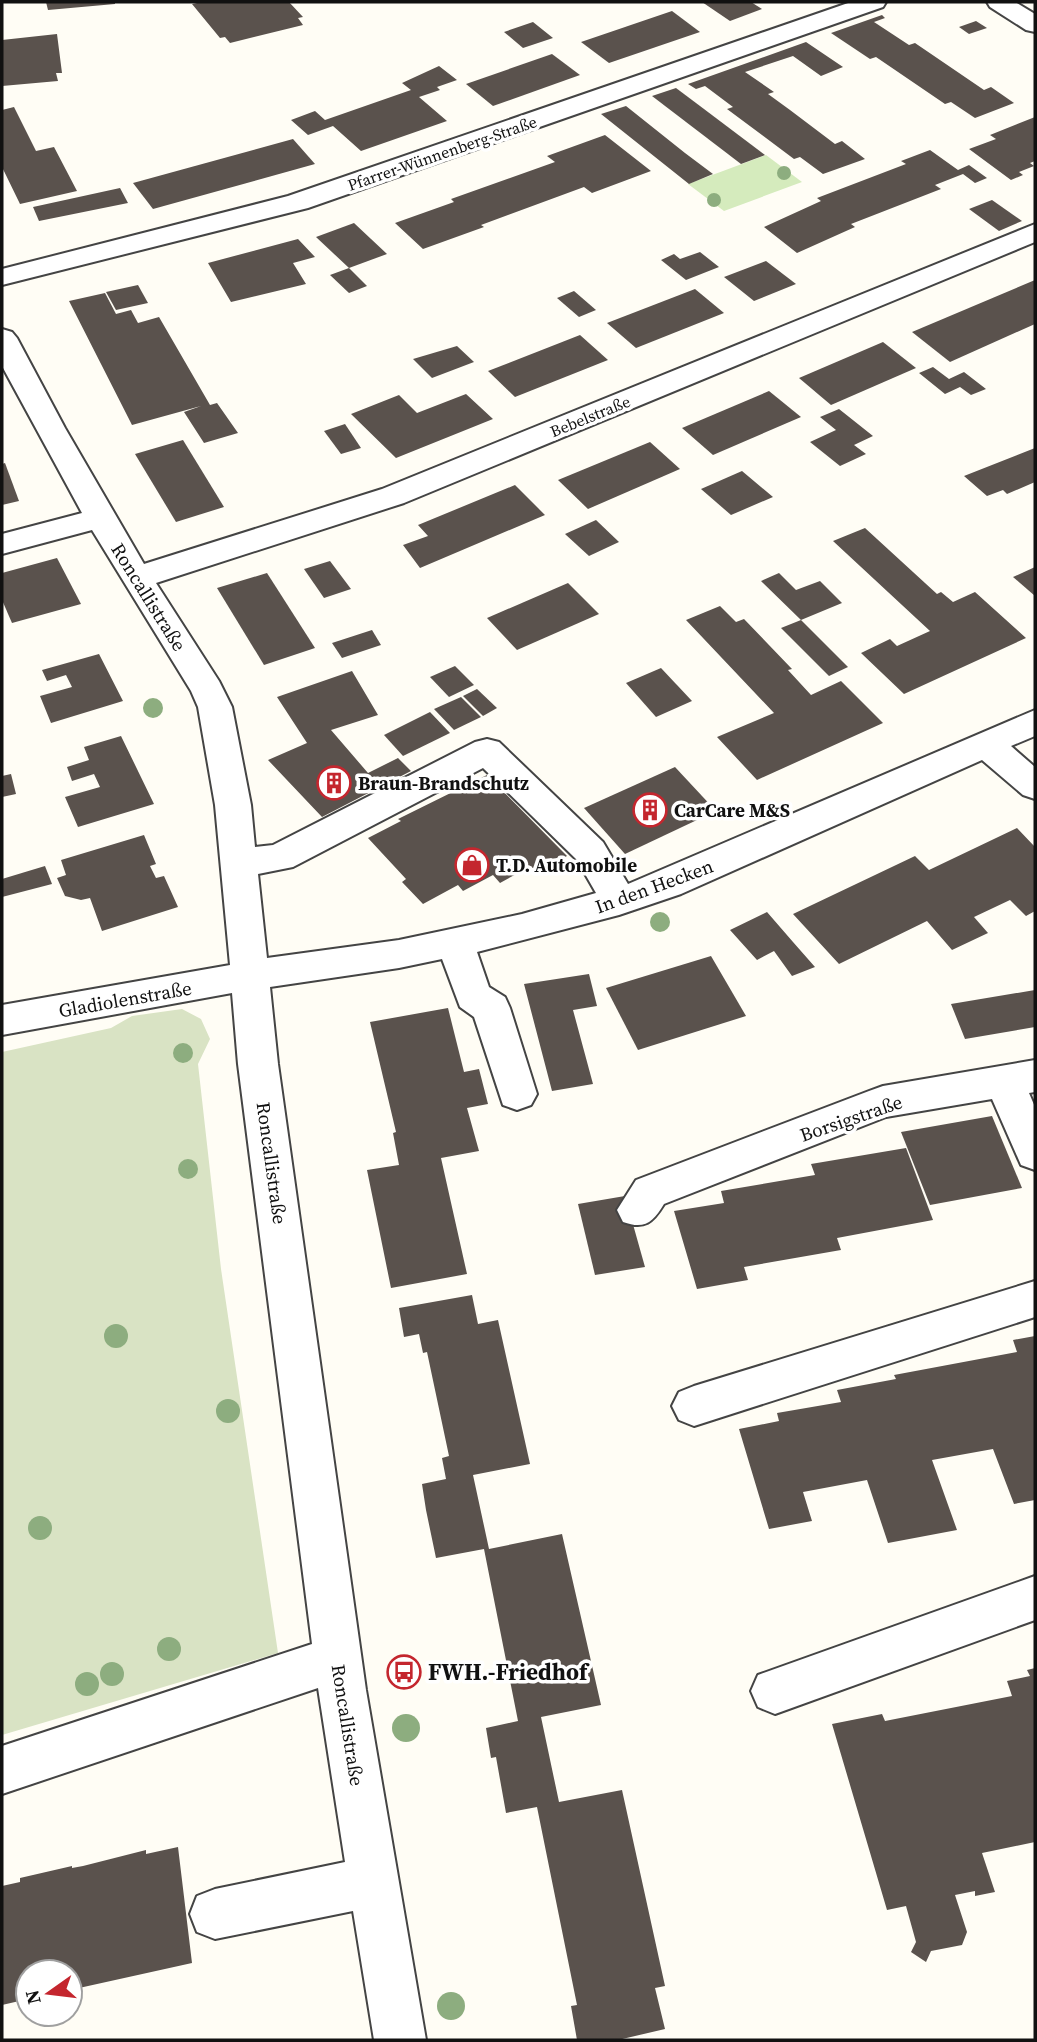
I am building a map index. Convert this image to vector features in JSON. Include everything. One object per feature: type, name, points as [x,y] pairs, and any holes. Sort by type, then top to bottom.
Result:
[{"type":"street","name":"Pfarrer-Wünnenberg-Straße","points":[[2,277],[298,202],[874,2]]},
{"type":"street","points":[[999,2],[1035,25]]},
{"type":"street","name":"Bebelstraße","points":[[136,578],[393,496],[1035,232]]},
{"type":"street","name":"Roncallistraße","points":[[2,338],[40,414],[136,578],[207,689],[215,707],[233,805],[248,975],[338,1658],[400,2040]]},
{"type":"street","points":[[2,544],[101,518]]},
{"type":"street","name":"In den Hecken","points":[[248,975],[399,954],[522,928],[619,901],[680,879],[1035,722]]},
{"type":"street","points":[[986,744],[1035,786]]},
{"type":"street","points":[[240,863],[280,857],[487,751],[590,851],[619,901]]},
{"type":"street","points":[[455,942],[472,996],[491,1008],[517,1094]]},
{"type":"street","name":"Gladiolenstraße","points":[[2,1020],[186,989],[248,975]]},
{"type":"street","name":"Borsigstraße","points":[[638,1210],[650,1192],[883,1102],[1020,1078],[1035,1153]]},
{"type":"street","points":[[694,1406],[1035,1299]]},
{"type":"street","points":[[775,1691],[1035,1598]]},
{"type":"street","points":[[2,1770],[338,1658]]},
{"type":"street","points":[[215,1914],[374,1881]]},
{"type":"green space","points":[[766,155],[802,182],[724,211],[688,184]]},
{"type":"green space","points":[[182,1009],[201,1019],[210,1039],[198,1064],[221,1269],[278,1653],[2,1735],[2,1052],[111,1028],[132,1016]]},
{"type":"building","points":[[46,2],[115,2],[115,4],[48,10]]},
{"type":"building","points":[[289,2],[303,17],[298,18],[303,25],[230,43],[225,37],[220,38],[192,4]]},
{"type":"building","points":[[702,2],[751,2],[762,9],[730,21]]},
{"type":"building","points":[[672,11],[700,32],[609,63],[581,42]]},
{"type":"building","points":[[882,15],[885,18],[874,22],[909,45],[915,43],[984,90],[991,87],[1014,103],[975,118],[951,102],[945,104],[876,57],[870,59],[831,33]]},
{"type":"building","points":[[976,21],[987,28],[969,34],[959,27]]},
{"type":"building","points":[[533,22],[553,38],[523,48],[504,32]]},
{"type":"building","points":[[57,34],[62,73],[56,73],[58,81],[2,86],[2,40]]},
{"type":"building","points":[[806,42],[843,67],[821,76],[793,56],[745,72],[774,92],[768,94],[835,144],[842,141],[865,159],[823,174],[800,157],[794,159],[727,109],[733,107],[705,86],[696,89],[688,84]]},
{"type":"building","points":[[552,54],[580,75],[493,106],[466,84]]},
{"type":"building","points":[[439,66],[457,80],[437,87],[440,90],[419,97],[447,121],[361,151],[333,126],[308,135],[291,120],[315,111],[325,120],[411,90],[402,83]]},
{"type":"building","points":[[676,88],[765,155],[741,164],[652,96]]},
{"type":"building","points":[[626,106],[713,174],[689,184],[601,114]]},
{"type":"building","points":[[14,107],[36,151],[54,147],[77,191],[20,204],[2,167],[2,110]]},
{"type":"building","points":[[1035,117],[1035,161],[1030,163],[1034,166],[1019,172],[1023,175],[1011,180],[969,149],[996,139],[990,135]]},
{"type":"building","points":[[605,135],[651,171],[592,193],[584,187],[423,249],[395,223],[454,202],[451,199],[555,162],[547,156]]},
{"type":"building","points":[[293,139],[315,164],[153,209],[133,183]]},
{"type":"building","points":[[930,150],[958,170],[969,165],[987,178],[975,183],[963,174],[935,185],[941,189],[851,224],[855,227],[797,253],[764,227],[821,201],[817,198],[906,164],[901,161]]},
{"type":"building","points":[[120,188],[128,203],[39,221],[33,207]]},
{"type":"building","points":[[992,200],[1022,221],[999,231],[969,209]]},
{"type":"building","points":[[354,223],[387,254],[349,268],[316,237]]},
{"type":"building","points":[[298,239],[315,257],[293,263],[306,284],[231,302],[208,263]]},
{"type":"building","points":[[700,252],[719,267],[686,280],[661,260],[674,254],[680,259]]},
{"type":"building","points":[[766,261],[796,284],[754,301],[724,277]]},
{"type":"building","points":[[349,268],[367,286],[349,293],[330,275]]},
{"type":"building","points":[[1035,280],[1035,324],[950,362],[912,332]]},
{"type":"building","points":[[138,285],[148,303],[116,310],[106,292]]},
{"type":"building","points":[[695,289],[724,313],[636,348],[607,323]]},
{"type":"building","points":[[574,291],[596,310],[579,317],[557,298]]},
{"type":"building","points":[[105,293],[116,314],[131,310],[138,323],[159,317],[210,405],[217,403],[238,433],[204,443],[184,412],[201,406],[132,425],[69,301]]},
{"type":"building","points":[[580,335],[608,360],[515,397],[488,371]]},
{"type":"building","points":[[883,342],[916,368],[831,405],[799,378]]},
{"type":"building","points":[[457,346],[474,362],[432,378],[413,359]]},
{"type":"building","points":[[933,367],[949,379],[964,372],[986,389],[971,395],[960,387],[945,394],[919,373]]},
{"type":"building","points":[[769,391],[801,417],[713,455],[682,428]]},
{"type":"building","points":[[466,394],[493,419],[396,458],[351,414],[399,395],[417,413]]},
{"type":"building","points":[[839,409],[873,436],[854,445],[866,454],[840,466],[810,442],[836,430],[820,417]]},
{"type":"building","points":[[345,424],[361,448],[341,454],[324,431]]},
{"type":"building","points":[[183,440],[224,507],[176,522],[135,454]]},
{"type":"building","points":[[650,442],[680,469],[588,509],[558,480]]},
{"type":"building","points":[[1035,448],[1035,482],[1007,494],[1003,490],[987,496],[964,476]]},
{"type":"building","points":[[5,463],[19,501],[2,505],[2,464]]},
{"type":"building","points":[[742,471],[773,497],[731,515],[701,489]]},
{"type":"building","points":[[515,485],[545,515],[420,568],[403,545],[428,536],[418,525]]},
{"type":"building","points":[[596,520],[619,542],[589,556],[565,534]]},
{"type":"building","points":[[865,528],[937,594],[941,592],[953,602],[975,592],[1026,638],[904,694],[861,653],[890,639],[897,646],[930,631],[833,541]]},
{"type":"building","points":[[57,558],[81,604],[12,623],[2,600],[2,573]]},
{"type":"building","points":[[330,561],[351,589],[324,598],[304,569]]},
{"type":"building","points":[[1035,567],[1035,596],[1013,577]]},
{"type":"building","points":[[267,573],[315,648],[264,665],[217,588]]},
{"type":"building","points":[[779,573],[796,590],[820,581],[842,603],[801,620],[761,581]]},
{"type":"building","points":[[568,583],[599,614],[517,650],[487,618]]},
{"type":"building","points":[[720,606],[736,622],[744,619],[792,669],[788,670],[811,695],[841,681],[883,723],[757,780],[717,737],[774,713],[686,620]]},
{"type":"building","points":[[801,620],[848,667],[829,676],[781,628]]},
{"type":"building","points":[[372,630],[381,645],[342,658],[332,643]]},
{"type":"building","points":[[99,654],[123,701],[51,723],[40,696],[72,687],[66,675],[47,681],[42,670]]},
{"type":"building","points":[[455,666],[474,685],[449,697],[430,677]]},
{"type":"building","points":[[661,668],[692,701],[656,717],[626,683]]},
{"type":"building","points":[[352,671],[378,715],[331,730],[368,773],[398,758],[411,771],[322,817],[268,760],[307,743],[277,697]]},
{"type":"building","points":[[477,689],[497,708],[483,716],[463,696]]},
{"type":"building","points":[[461,697],[481,717],[454,730],[434,709]]},
{"type":"building","points":[[430,712],[450,733],[403,756],[384,735]]},
{"type":"building","points":[[121,736],[154,804],[78,827],[65,797],[100,787],[94,774],[72,781],[67,767],[89,760],[84,747]]},
{"type":"building","name":"CarCare M&S","points":[[675,767],[716,811],[625,854],[584,808]]},
{"type":"building","points":[[11,774],[16,794],[2,797],[2,776]]},
{"type":"building","points":[[487,775],[567,856],[536,872],[531,866],[500,883],[493,875],[463,891],[458,885],[423,904],[402,882],[406,879],[368,838],[401,821],[398,819]]},
{"type":"building","points":[[1017,828],[1035,847],[1035,911],[1026,916],[1010,900],[974,917],[988,933],[952,950],[927,921],[839,964],[793,914],[915,856],[929,870]]},
{"type":"building","points":[[144,835],[156,864],[150,866],[156,878],[164,876],[178,907],[102,931],[90,898],[81,900],[65,896],[57,878],[66,875],[61,860]]},
{"type":"building","points":[[45,866],[52,884],[2,897],[2,879]]},
{"type":"building","points":[[767,912],[815,967],[792,976],[774,951],[757,960],[730,930]]},
{"type":"building","points":[[711,956],[746,1016],[638,1050],[606,988]]},
{"type":"building","points":[[589,974],[597,1006],[573,1010],[593,1084],[552,1091],[524,984]]},
{"type":"building","points":[[1035,990],[1035,1027],[965,1039],[951,1004]]},
{"type":"building","points":[[448,1008],[464,1072],[479,1069],[488,1104],[467,1108],[479,1151],[441,1158],[467,1274],[391,1288],[367,1170],[399,1165],[393,1133],[396,1132],[370,1022]]},
{"type":"building","points":[[992,1116],[1022,1188],[930,1205],[901,1132]]},
{"type":"building","points":[[906,1148],[933,1220],[837,1238],[841,1250],[744,1267],[748,1280],[697,1289],[674,1211],[724,1203],[721,1191],[815,1175],[811,1164]]},
{"type":"building","points":[[625,1196],[645,1267],[595,1275],[578,1204]]},
{"type":"building","points":[[472,1295],[478,1324],[498,1320],[530,1464],[473,1475],[489,1549],[562,1534],[601,1705],[541,1717],[559,1802],[622,1790],[665,1986],[655,1988],[665,2029],[618,2040],[577,2040],[571,2006],[577,2005],[537,1807],[506,1813],[496,1757],[491,1758],[486,1728],[518,1721],[484,1549],[436,1558],[426,1510],[422,1484],[446,1479],[442,1458],[449,1456],[427,1352],[423,1353],[419,1334],[404,1337],[399,1308]]},
{"type":"building","points":[[1035,1336],[1035,1500],[1014,1504],[993,1449],[932,1460],[957,1530],[888,1543],[867,1480],[803,1492],[812,1521],[769,1529],[739,1429],[779,1421],[777,1413],[841,1402],[837,1390],[896,1379],[894,1375],[1017,1352],[1013,1340]]},
{"type":"building","points":[[1035,1668],[1035,1842],[982,1853],[995,1892],[975,1896],[975,1891],[955,1895],[967,1932],[962,1945],[931,1951],[926,1962],[911,1952],[916,1942],[906,1906],[887,1910],[832,1724],[882,1714],[885,1721],[1012,1696],[1007,1681],[1030,1676],[1027,1670]]},
{"type":"building","points":[[178,1847],[192,1963],[84,1987],[84,1958],[14,1958],[14,2002],[2,2005],[2,1886],[20,1882],[20,1878],[72,1866],[83,1866],[146,1850],[146,1854]]},
{"type":"place","name":"Braun-Brandschutz","points":[[334,783]]},
{"type":"place","name":"CarCare M&S","points":[[650,810]]},
{"type":"place","name":"T.D. Automobile","points":[[472,865]]},
{"type":"place","name":"FWH.-Friedhof","points":[[404,1672]]}]
